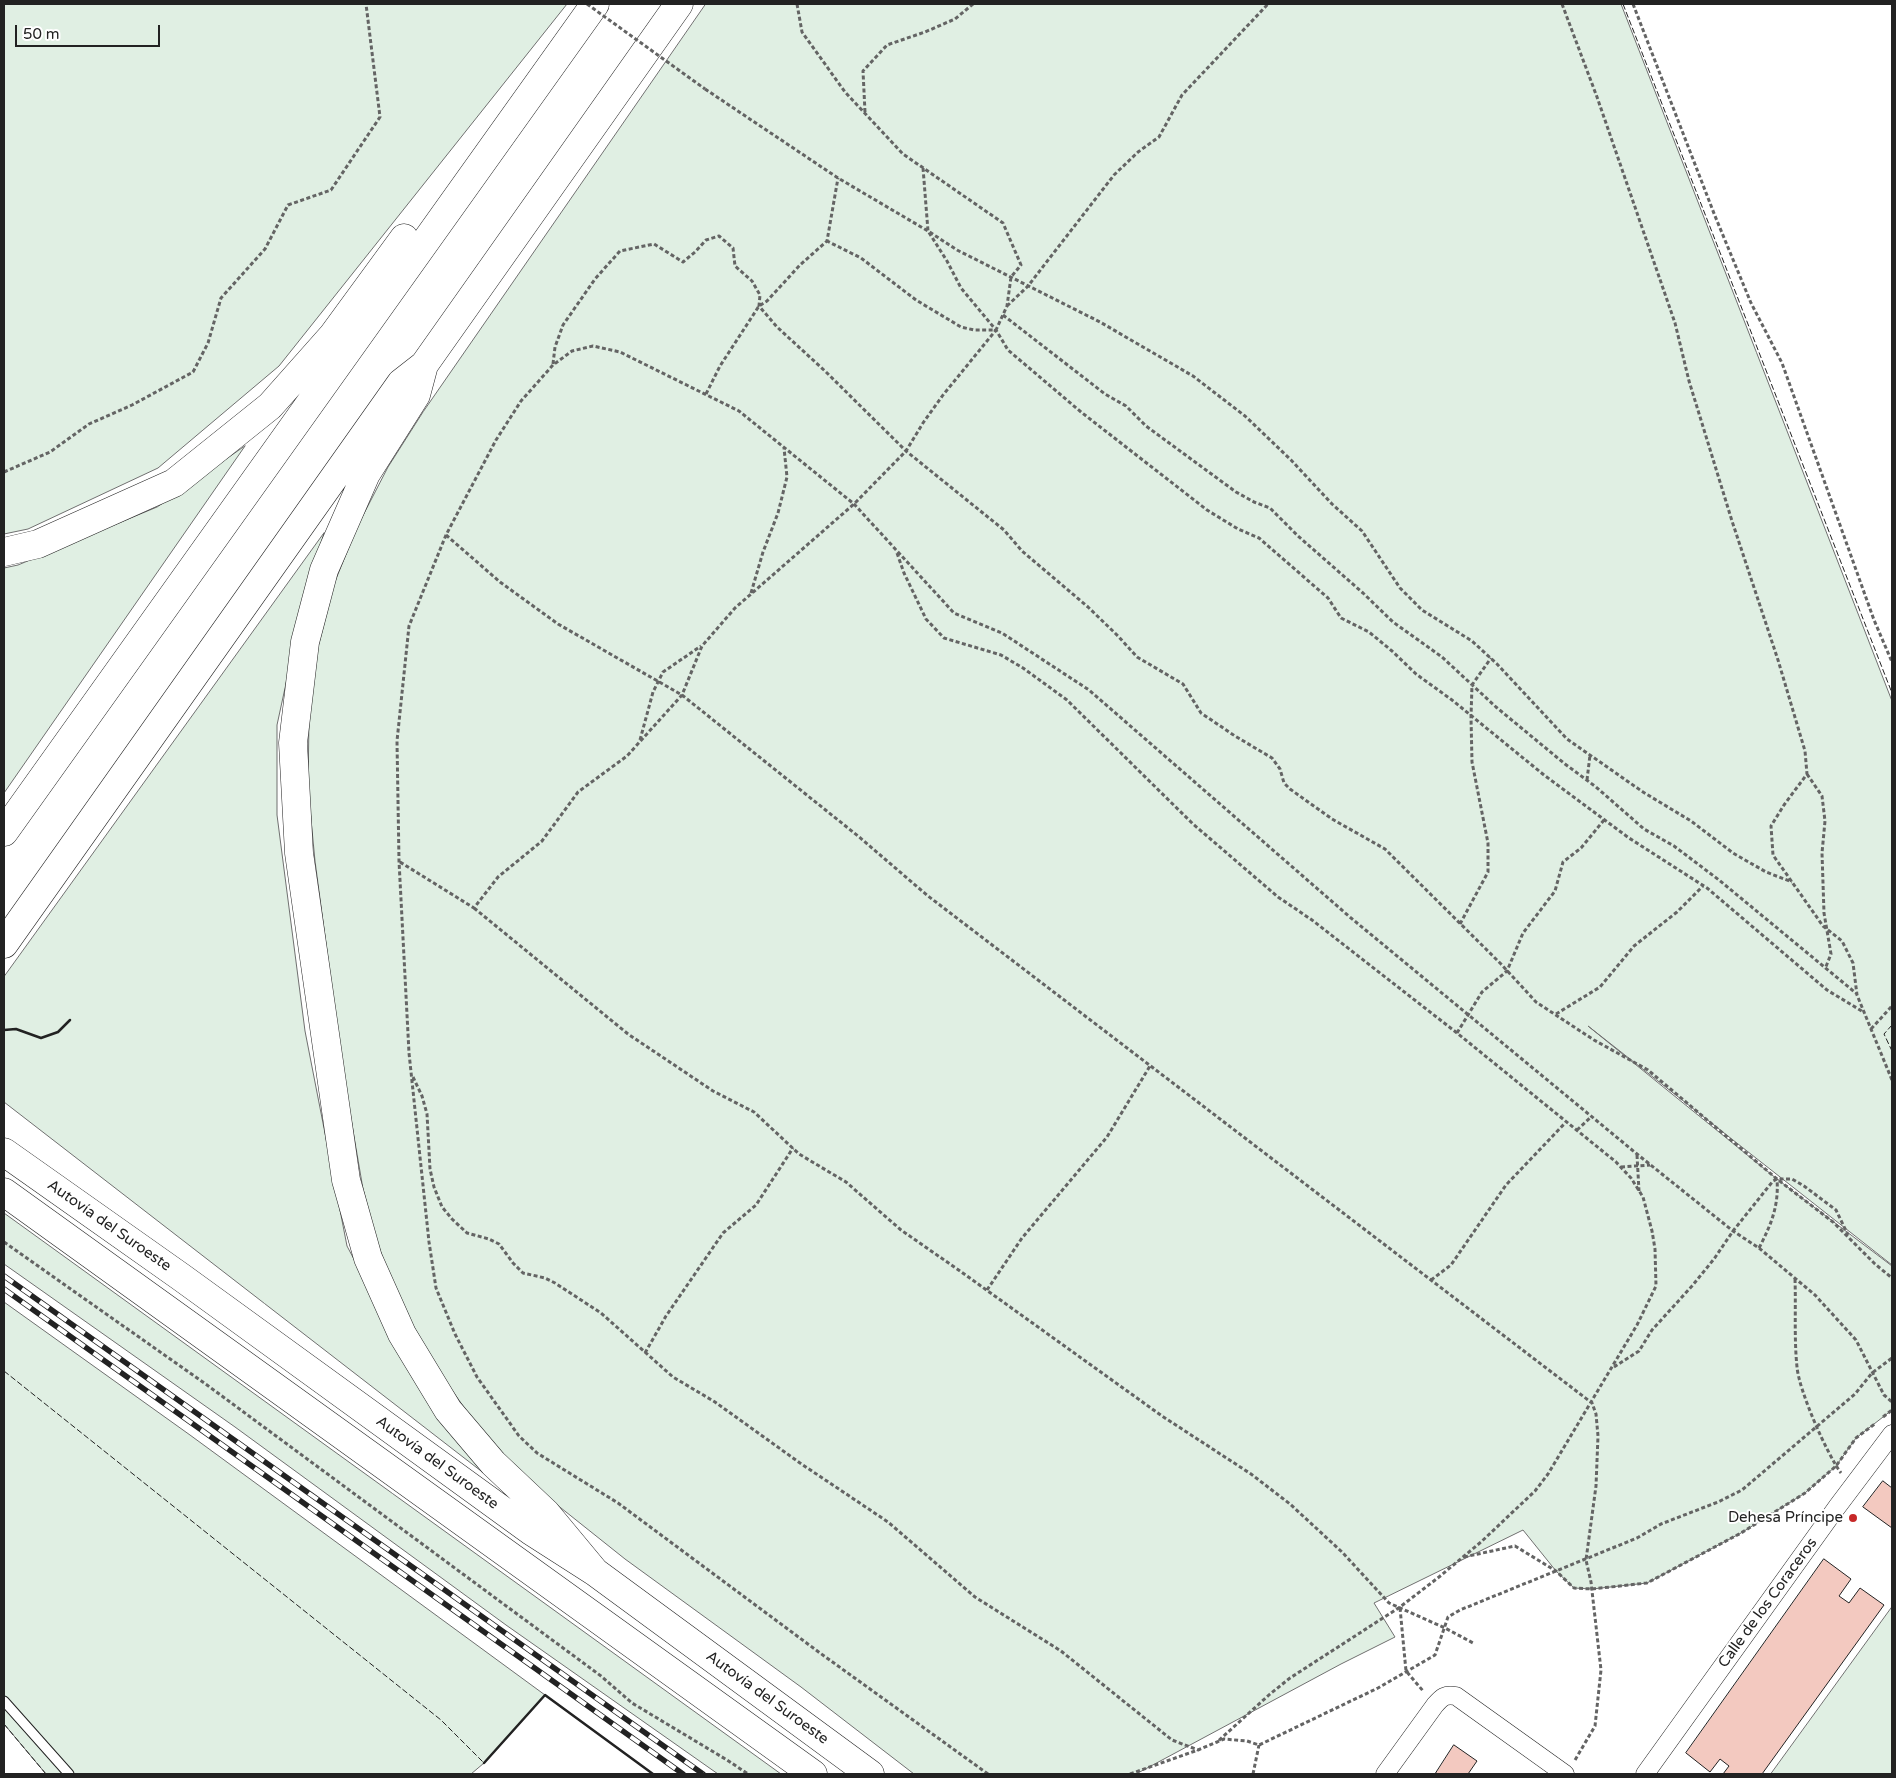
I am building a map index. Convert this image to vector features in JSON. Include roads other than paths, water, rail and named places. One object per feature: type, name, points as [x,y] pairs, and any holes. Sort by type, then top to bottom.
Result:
[{"type":"highway","points":[[4,832],[595,4]]},
{"type":"highway","points":[[4,944],[401,383],[424,365],[679,4]]},
{"type":"highway","points":[[4,552],[38,544],[174,483],[270,406],[333,335],[444,184],[518,111]]},
{"type":"highway","points":[[424,365],[416,395],[366,474],[324,570],[305,642],[293,743],[300,853],[306,901],[346,1180],[368,1258],[402,1334],[448,1410],[493,1463],[546,1513],[595,1572]]},
{"type":"highway","points":[[4,1133],[170,1255],[181,1277]]},
{"type":"highway","name":"Autovía del Suroeste","points":[[4,1152],[181,1277],[523,1526],[595,1572],[870,1774]]},
{"type":"highway","points":[[4,1192],[813,1774]]},
{"type":"street","name":"Calle de los Coraceros","points":[[1645,1774],[1854,1483],[1892,1434]]},
{"type":"street","points":[[1385,1774],[1442,1697],[1448,1695],[1456,1696],[1565,1774]]},
{"type":"lane","points":[[4,1701],[69,1774]]},
{"type":"railway","points":[[4,1276],[703,1774]]},
{"type":"railway","points":[[4,1289],[683,1774]]},
{"type":"place","name":"Dehesa Príncipe","points":[[1853,1518]]}]
